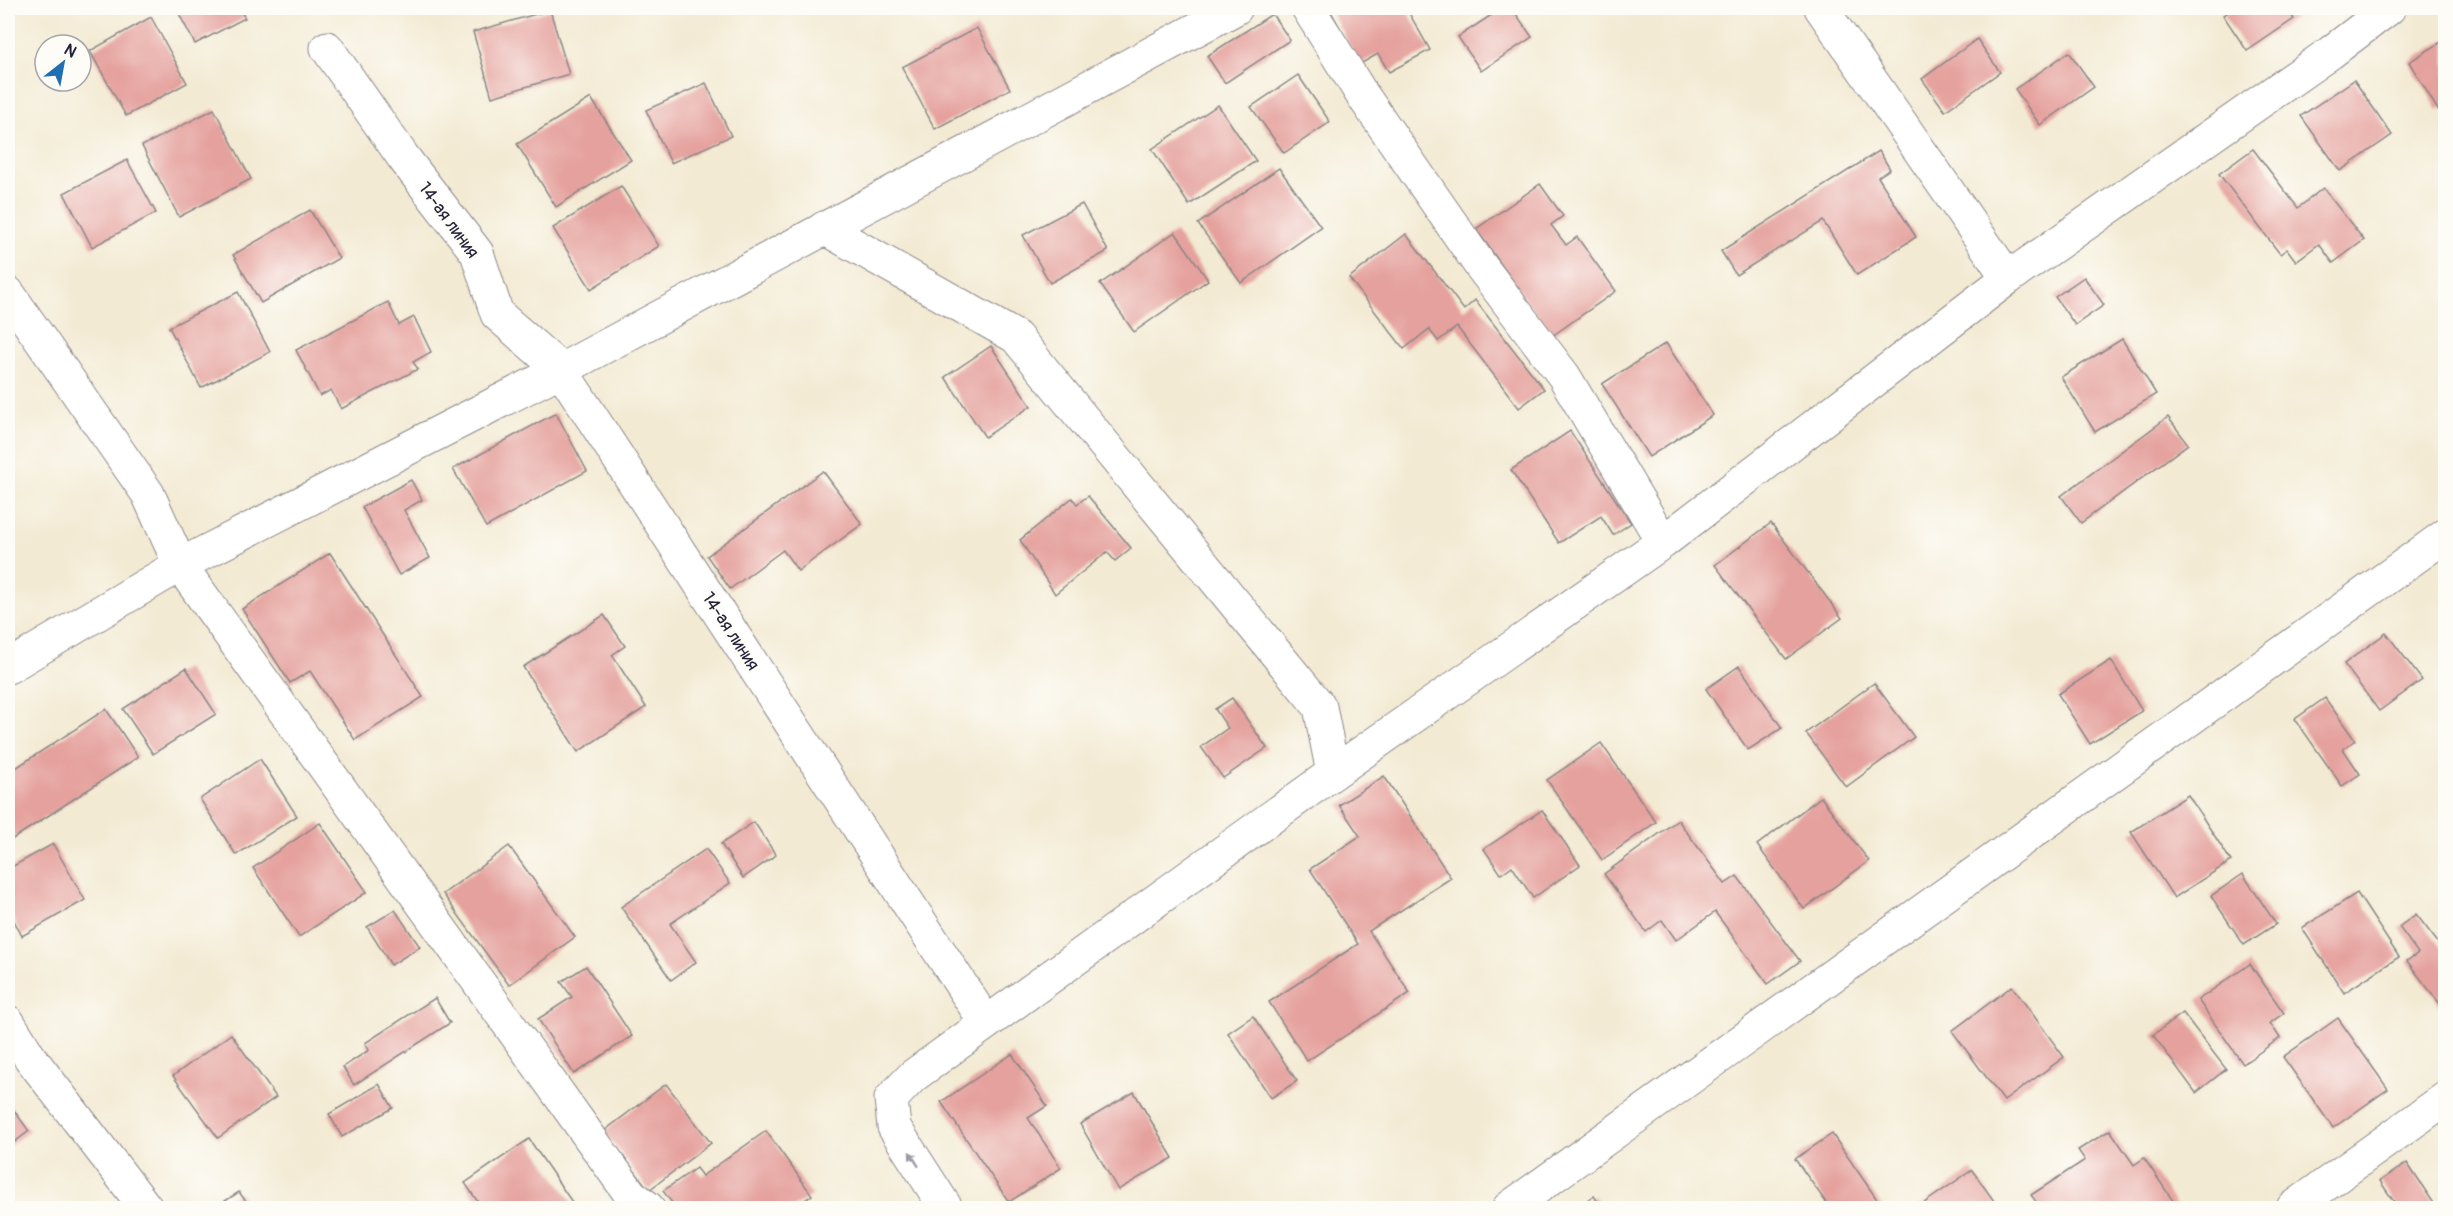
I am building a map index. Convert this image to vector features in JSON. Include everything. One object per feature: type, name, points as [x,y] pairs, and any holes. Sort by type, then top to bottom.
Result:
[{"type":"street","points":[[8,667],[180,565],[561,370],[1236,8]]},
{"type":"street","points":[[1308,8],[1374,112],[1480,265],[1563,376],[1662,542]]},
{"type":"street","points":[[1821,8],[2008,278]]},
{"type":"street","points":[[946,1209],[894,1127],[891,1099],[913,1076],[1333,773],[1662,542],[2008,278],[2330,53],[2389,8]]},
{"type":"street","name":"14-ая линия","points":[[327,48],[403,156],[477,253],[497,314],[561,370],[986,1023]]},
{"type":"street","points":[[824,228],[1016,337],[1320,707],[1333,773]]},
{"type":"street","points":[[8,293],[148,494],[180,565],[630,1195],[648,1209]]},
{"type":"street","points":[[1509,1209],[2445,535]]},
{"type":"street","points":[[8,1022],[29,1056],[146,1209]]},
{"type":"street","points":[[2293,1209],[2445,1098]]},
{"type":"building","points":[[176,8],[239,8],[245,18],[195,44]]},
{"type":"building","points":[[1329,8],[1406,8],[1430,50],[1389,72],[1378,54],[1360,64]]},
{"type":"building","points":[[1502,8],[1512,8],[1532,37],[1481,71],[1458,37]]},
{"type":"building","points":[[2235,8],[2286,8],[2294,19],[2247,51],[2223,15]]},
{"type":"building","points":[[550,10],[569,74],[492,97],[473,32]]},
{"type":"building","points":[[1272,14],[1290,40],[1225,83],[1207,56]]},
{"type":"building","points":[[151,17],[187,83],[126,116],[93,56],[93,49]]},
{"type":"building","points":[[977,28],[1010,89],[935,129],[902,67]]},
{"type":"building","points":[[1977,39],[2000,72],[1945,111],[1922,79]]},
{"type":"building","points":[[2446,39],[2446,105],[2438,110],[2409,62]]},
{"type":"building","points":[[2069,52],[2094,87],[2040,125],[2015,89]]},
{"type":"building","points":[[1298,75],[1330,122],[1284,153],[1251,107]]},
{"type":"building","points":[[2354,80],[2392,135],[2340,171],[2301,116]]},
{"type":"building","points":[[706,83],[731,136],[671,163],[646,110]]},
{"type":"building","points":[[591,98],[631,160],[556,207],[517,144]]},
{"type":"building","points":[[1218,105],[1256,161],[1189,205],[1152,149]]},
{"type":"building","points":[[214,109],[251,179],[179,217],[142,146]]},
{"type":"building","points":[[2253,149],[2298,208],[2323,188],[2364,240],[2333,263],[2319,244],[2296,261],[2287,249],[2280,254],[2219,174]]},
{"type":"building","points":[[1879,151],[1890,169],[1878,177],[1916,237],[1857,275],[1823,221],[1736,275],[1721,251]]},
{"type":"building","points":[[127,160],[156,213],[92,247],[64,193]]},
{"type":"building","points":[[1279,168],[1321,227],[1241,283],[1198,224]]},
{"type":"building","points":[[1540,184],[1563,216],[1551,225],[1566,245],[1577,237],[1616,291],[1552,336],[1476,229]]},
{"type":"building","points":[[621,186],[659,246],[591,289],[553,228]]},
{"type":"building","points":[[1082,204],[1108,251],[1050,283],[1023,235]]},
{"type":"building","points":[[310,210],[339,258],[261,303],[233,255]]},
{"type":"building","points":[[1175,232],[1208,280],[1134,332],[1100,284]]},
{"type":"building","points":[[1406,234],[1464,310],[1475,300],[1544,389],[1519,408],[1457,327],[1438,341],[1429,329],[1404,349],[1349,278]]},
{"type":"building","points":[[2084,277],[2104,305],[2075,325],[2055,297]]},
{"type":"building","points":[[238,292],[270,352],[201,388],[169,327]]},
{"type":"building","points":[[388,302],[399,325],[414,317],[431,352],[413,362],[418,369],[341,409],[331,390],[320,396],[296,350]]},
{"type":"building","points":[[2122,339],[2156,394],[2095,432],[2061,377]]},
{"type":"building","points":[[1666,343],[1713,415],[1649,457],[1602,384]]},
{"type":"building","points":[[991,346],[1031,406],[985,437],[945,377]]},
{"type":"building","points":[[556,413],[587,471],[486,527],[453,469]]},
{"type":"building","points":[[2168,417],[2188,444],[2081,523],[2061,496]]},
{"type":"building","points":[[1570,431],[1631,523],[1613,535],[1601,516],[1559,543],[1511,470]]},
{"type":"building","points":[[823,471],[862,524],[798,571],[783,550],[730,589],[707,556]]},
{"type":"building","points":[[411,480],[422,500],[404,510],[430,558],[399,575],[362,507]]},
{"type":"building","points":[[1088,496],[1131,548],[1115,561],[1107,552],[1055,594],[1020,540],[1072,498],[1077,504]]},
{"type":"building","points":[[1771,523],[1842,618],[1786,659],[1715,565]]},
{"type":"building","points":[[330,553],[423,697],[355,740],[310,671],[290,683],[242,609]]},
{"type":"building","points":[[604,615],[625,646],[612,655],[646,707],[578,752],[523,667]]},
{"type":"building","points":[[2386,633],[2422,680],[2379,711],[2344,664]]},
{"type":"building","points":[[2111,660],[2142,711],[2090,744],[2058,694]]},
{"type":"building","points":[[1739,666],[1782,728],[1748,750],[1706,689]]},
{"type":"building","points":[[186,668],[216,714],[153,754],[123,709]]},
{"type":"building","points":[[1874,683],[1914,737],[1846,787],[1806,733]]},
{"type":"building","points":[[1232,698],[1267,748],[1223,778],[1201,747],[1228,728],[1215,709]]},
{"type":"building","points":[[2325,698],[2355,740],[2343,749],[2360,774],[2342,786],[2295,719]]},
{"type":"building","points":[[106,709],[138,757],[8,842],[8,773]]},
{"type":"building","points":[[1601,743],[1656,822],[1602,860],[1547,780]]},
{"type":"building","points":[[260,759],[297,816],[236,855],[200,799]]},
{"type":"building","points":[[1384,776],[1451,878],[1369,931],[1410,993],[1307,1061],[1269,1002],[1358,944],[1310,869],[1360,836],[1339,805]]},
{"type":"building","points":[[2188,795],[2231,861],[2174,898],[2131,832]]},
{"type":"building","points":[[1821,797],[1869,861],[1804,909],[1757,845]]},
{"type":"building","points":[[1542,810],[1580,865],[1533,898],[1512,866],[1501,874],[1484,849]]},
{"type":"building","points":[[1678,820],[1725,884],[1737,876],[1800,961],[1768,984],[1715,912],[1676,940],[1662,920],[1646,932],[1604,874]]},
{"type":"building","points":[[754,822],[776,855],[743,878],[721,844]]},
{"type":"building","points":[[320,823],[367,892],[299,937],[253,868]]},
{"type":"building","points":[[53,844],[85,900],[22,936],[8,909],[8,869]]},
{"type":"building","points":[[509,846],[575,937],[509,985],[443,894]]},
{"type":"building","points":[[706,849],[730,883],[670,924],[696,962],[671,980],[621,907]]},
{"type":"building","points":[[2243,874],[2276,924],[2244,945],[2211,896]]},
{"type":"building","points":[[2357,893],[2399,957],[2344,993],[2302,928]]},
{"type":"building","points":[[395,910],[420,947],[391,965],[367,927]]},
{"type":"building","points":[[2416,914],[2446,953],[2446,1012],[2407,961],[2418,953],[2399,927]]},
{"type":"building","points":[[2250,964],[2284,1013],[2270,1023],[2280,1038],[2243,1064],[2198,1000]]},
{"type":"building","points":[[586,966],[632,1036],[574,1074],[538,1019],[572,997],[561,982]]},
{"type":"building","points":[[2012,986],[2064,1057],[2004,1101],[1952,1031]]},
{"type":"building","points":[[435,998],[450,1023],[354,1085],[343,1067],[369,1050],[365,1043]]},
{"type":"building","points":[[2183,1013],[2226,1069],[2196,1093],[2153,1035]]},
{"type":"building","points":[[1253,1016],[1297,1081],[1271,1098],[1228,1033]]},
{"type":"building","points":[[2338,1018],[2388,1089],[2333,1128],[2283,1057]]},
{"type":"building","points":[[231,1034],[276,1097],[218,1138],[173,1076]]},
{"type":"building","points":[[1012,1054],[1047,1106],[1028,1118],[1061,1168],[1009,1202],[941,1102]]},
{"type":"building","points":[[379,1084],[393,1108],[342,1137],[329,1114]]},
{"type":"building","points":[[666,1084],[711,1143],[649,1190],[604,1131]]},
{"type":"building","points":[[1134,1092],[1173,1158],[1118,1190],[1080,1124]]},
{"type":"building","points":[[8,1102],[29,1131],[8,1147]]},
{"type":"building","points":[[2110,1130],[2134,1165],[2144,1158],[2178,1208],[2041,1208],[2031,1195],[2085,1160],[2078,1150]]},
{"type":"building","points":[[766,1131],[812,1195],[793,1208],[676,1208],[663,1191],[696,1168],[702,1176]]},
{"type":"building","points":[[1832,1134],[1883,1208],[1830,1208],[1795,1159]]},
{"type":"building","points":[[529,1139],[574,1205],[569,1208],[482,1208],[465,1183]]},
{"type":"building","points":[[2407,1163],[2437,1208],[2398,1208],[2380,1181]]},
{"type":"building","points":[[1972,1170],[1999,1208],[1917,1208]]},
{"type":"building","points":[[239,1192],[251,1208],[214,1208]]},
{"type":"building","points":[[1594,1196],[1602,1208],[1574,1208]]}]
